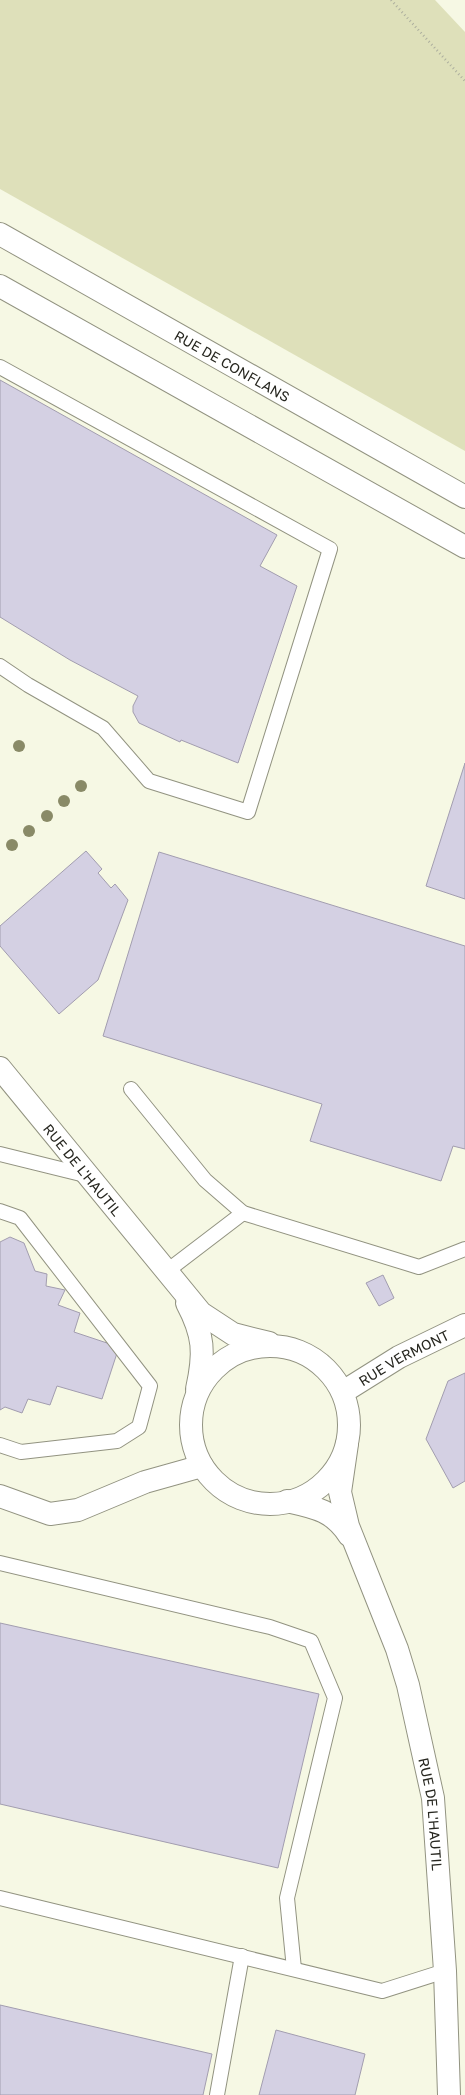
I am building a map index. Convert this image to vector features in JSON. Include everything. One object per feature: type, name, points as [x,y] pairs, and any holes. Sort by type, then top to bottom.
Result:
[{"type":"street","name":"RUE DE CONFLANS","points":[[0,234],[465,497]]},
{"type":"street","points":[[0,286],[465,547]]},
{"type":"street","name":"RUE DE L'HAUTIL","points":[[0,1068],[201,1313],[219,1327],[233,1334],[286,1347]]},
{"type":"street","name":"RUE DE L'HAUTIL","points":[[167,1271],[196,1320],[203,1345],[202,1368],[192,1411]]},
{"type":"street","name":"RUE VERMONT","points":[[343,1392],[399,1357],[465,1325]]},
{"type":"street","points":[[261,1346],[286,1347],[310,1356],[330,1371],[343,1392],[349,1418],[347,1444],[338,1467],[320,1487],[297,1500],[270,1504],[243,1500],[220,1486],[202,1466],[195,1449],[191,1430],[192,1411],[201,1388],[216,1368],[237,1353],[261,1346]]},
{"type":"street","name":"RUE DE L'HAUTIL","points":[[347,1444],[340,1492],[348,1526],[397,1649],[408,1684],[434,1798],[445,1971],[449,2095]]},
{"type":"street","points":[[0,1496],[50,1514],[78,1510],[145,1482],[202,1466]]},
{"type":"street","name":"RUE DE L'HAUTIL","points":[[288,1501],[325,1511],[346,1530],[355,1544]]},
{"type":"lane","points":[[0,367],[330,549],[248,812],[149,781],[103,728],[28,685],[0,666]]},
{"type":"lane","points":[[131,1089],[205,1180],[243,1213],[419,1267],[465,1249]]},
{"type":"lane","points":[[0,1154],[90,1176]]},
{"type":"lane","points":[[0,1211],[20,1218],[150,1386],[139,1427],[117,1441],[20,1452],[0,1445]]},
{"type":"lane","points":[[167,1271],[243,1213]]},
{"type":"lane","points":[[0,1563],[270,1627],[311,1641],[335,1698],[287,1898],[294,1969]]},
{"type":"lane","points":[[0,1898],[382,1991],[445,1971]]},
{"type":"lane","points":[[217,2095],[242,1956]]},
{"type":"path","points":[[391,0],[465,81]]},
{"type":"green space","points":[[0,0],[435,0],[465,32],[465,451],[0,189]]},
{"type":"building","points":[[0,380],[277,535],[260,566],[297,586],[238,763],[181,740],[180,742],[139,723],[133,712],[133,706],[138,696],[70,660],[0,617]]},
{"type":"building","points":[[465,763],[465,899],[426,886]]},
{"type":"building","points":[[86,851],[102,869],[98,873],[111,888],[115,884],[128,900],[98,980],[59,1014],[0,946],[0,926]]},
{"type":"building","points":[[159,852],[465,946],[465,1149],[453,1146],[441,1181],[310,1141],[322,1104],[103,1036]]},
{"type":"building","points":[[10,1237],[24,1243],[35,1271],[47,1274],[46,1286],[65,1290],[58,1305],[80,1313],[74,1332],[119,1347],[102,1399],[57,1386],[50,1405],[28,1399],[22,1413],[5,1407],[0,1410],[0,1242]]},
{"type":"building","points":[[383,1275],[394,1298],[379,1306],[366,1283]]},
{"type":"building","points":[[465,1373],[465,1481],[453,1488],[426,1439],[448,1381]]},
{"type":"building","points":[[0,1623],[319,1694],[278,1868],[0,1804]]},
{"type":"building","points":[[0,2005],[212,2054],[203,2095],[0,2095]]},
{"type":"building","points":[[276,2030],[365,2054],[355,2095],[259,2095]]}]
